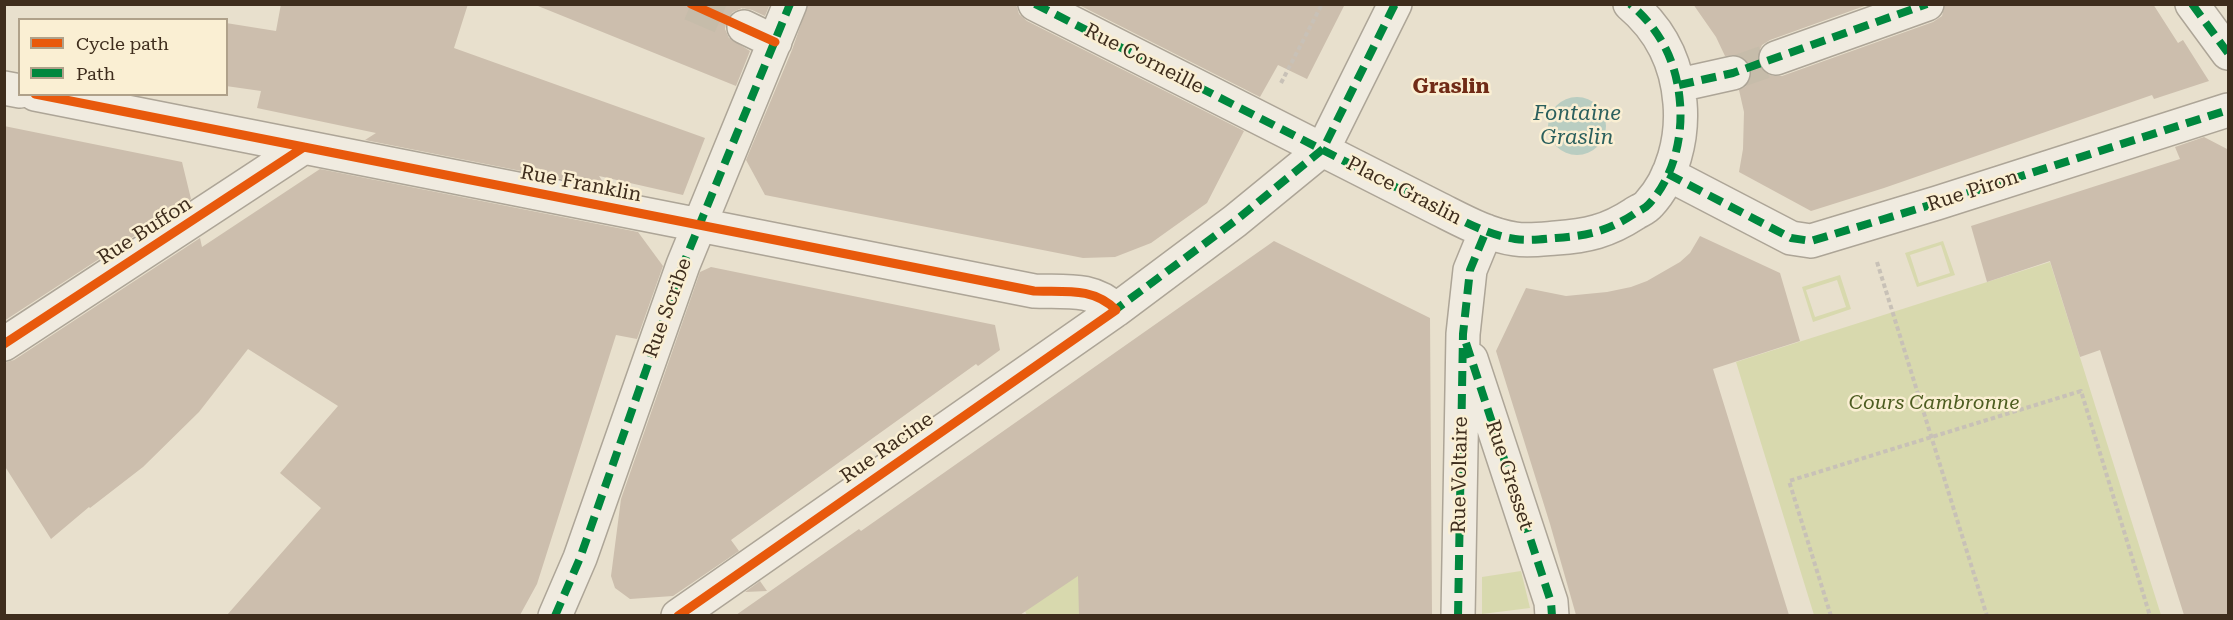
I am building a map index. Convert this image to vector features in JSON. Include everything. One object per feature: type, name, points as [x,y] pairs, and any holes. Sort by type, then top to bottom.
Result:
[{"type":"street","name":"Rue Scribe","points":[[555,615],[580,558],[683,265],[790,4]]},
{"type":"street","name":"Rue Corneille","points":[[1035,4],[1253,114]]},
{"type":"street","name":"Place Graslin","points":[[1323,149],[1395,4]]},
{"type":"street","name":"Place Graslin","points":[[1253,114],[1486,231],[1516,239],[1585,236],[1617,225],[1648,205],[1668,174],[1679,143],[1681,113],[1679,85],[1669,52],[1646,18],[1630,4]]},
{"type":"street","points":[[1776,58],[1927,4]]},
{"type":"street","points":[[2192,4],[2229,53]]},
{"type":"street","points":[[744,27],[775,42]]},
{"type":"street","points":[[1679,85],[1733,72]]},
{"type":"street","name":"Rue Franklin","points":[[45,96],[1034,291],[1094,294],[1107,301],[1116,310]]},
{"type":"street","name":"Rue Piron","points":[[1668,174],[1791,237],[1810,241],[2229,110]]},
{"type":"street","name":"Rue Buffon","points":[[4,344],[304,147]]},
{"type":"street","name":"Rue Racine","points":[[678,615],[1116,310],[1235,221],[1323,149]]},
{"type":"street","name":"Place Graslin","points":[[1463,334],[1470,270],[1486,231]]},
{"type":"street","name":"Rue Voltaire","points":[[1458,615],[1463,334]]},
{"type":"street","name":"Rue Gresset","points":[[1463,334],[1551,602],[1552,615]]},
{"type":"path","points":[[1289,68],[1322,4]]},
{"type":"path","points":[[1865,225],[1987,615]]},
{"type":"path","points":[[1831,615],[1789,481],[2081,391],[2150,615]]},
{"type":"green space","points":[[1943,241],[1955,275],[1917,287],[1905,253]],"holes":[[[1941,245],[1950,273],[1919,283],[1910,255]]]},
{"type":"green space","name":"Cours Cambronne","points":[[2050,262],[2161,615],[1814,615],[1736,362]]},
{"type":"green space","points":[[1840,275],[1851,309],[1813,322],[1802,287]],"holes":[[[1837,280],[1846,307],[1815,317],[1806,290]]]},
{"type":"green space","points":[[1108,547],[1090,576],[1118,615],[1027,615],[1021,604]]},
{"type":"green space","points":[[1521,571],[1530,608],[1482,614],[1482,577]]},
{"type":"water","name":"Fontaine Graslin","points":[[1577,97],[1588,99],[1601,110],[1606,126],[1604,137],[1593,150],[1577,155],[1566,153],[1553,142],[1548,126],[1550,115],[1561,102]]},
{"type":"building","points":[[281,4],[468,4],[454,48],[705,138],[683,195],[599,176],[607,188],[365,140],[376,133],[257,108],[261,91],[228,86],[228,23],[276,31]]},
{"type":"building","points":[[539,4],[770,4],[765,16],[742,8],[733,12],[727,19],[725,29],[729,38],[750,51],[736,86],[538,6]]},
{"type":"building","points":[[808,4],[1016,4],[1019,14],[1027,21],[1244,131],[1207,203],[1151,243],[1115,257],[1083,258],[765,195],[746,160],[792,50]]},
{"type":"building","points":[[1077,4],[1345,4],[1307,79],[1278,65],[1260,97]]},
{"type":"building","points":[[1693,4],[1870,4],[1770,40],[1762,45],[1758,54],[1759,65],[1764,73],[1782,76],[1933,22],[1942,16],[1945,4],[2153,4],[2178,43],[2183,40],[2209,81],[2154,99],[2152,95],[1811,211],[1739,172],[1743,149],[1744,112],[1739,90],[1751,79],[1751,68],[1747,61],[1739,55],[1725,56],[1716,37]]},
{"type":"building","points":[[4,126],[182,162],[191,199],[4,321]]},
{"type":"building","points":[[2204,137],[2229,150],[2229,615],[2184,615],[2100,350],[2080,357],[2050,261],[1987,282],[1971,226],[2180,159],[2175,147]]},
{"type":"building","points":[[320,169],[638,232],[663,266],[637,339],[616,335],[537,584],[520,615],[227,615],[321,508],[280,473],[338,406],[248,349],[199,412],[143,467],[51,539],[4,465],[4,363],[14,360],[200,238],[202,247]]},
{"type":"building","points":[[1700,236],[1780,273],[1800,341],[1713,369],[1789,615],[1576,615],[1496,351],[1526,288],[1566,296],[1631,287],[1647,281],[1680,262],[1690,253]]},
{"type":"building","points":[[1274,241],[1430,318],[1432,615],[1079,615],[1078,576],[1020,615],[736,615],[859,529],[861,531]]},
{"type":"building","points":[[711,267],[995,325],[1000,350],[978,366],[976,364],[731,540],[739,551],[673,596],[630,599],[615,588],[611,576],[621,499],[700,272]]},
{"type":"building","points":[[760,581],[767,591],[745,592]]},
{"type":"tunnel","points":[[691,4],[744,27]]},
{"type":"tunnel","points":[[1733,73],[1776,58]]},
{"type":"marked path","points":[[555,616],[580,558],[683,265],[790,4]]},
{"type":"marked path","points":[[1035,4],[1466,223],[1495,234],[1525,240],[1578,236],[1615,225],[1647,206],[1657,194],[1670,170],[1678,143],[1681,116],[1675,74],[1659,36],[1630,4]]},
{"type":"marked path","points":[[1111,313],[1235,221],[1323,149],[1395,4]]},
{"type":"marked path","points":[[1679,85],[1733,73],[1927,4]]},
{"type":"marked path","points":[[2192,4],[2228,53]]},
{"type":"marked path","points":[[1668,174],[1791,238],[1811,241],[2228,110]]},
{"type":"marked path","points":[[1458,616],[1463,334],[1470,270],[1486,231]]},
{"type":"marked path","points":[[1466,343],[1551,602],[1552,616]]},
{"type":"cycle path","points":[[691,4],[775,42]]},
{"type":"cycle path","points":[[45,96],[1034,291],[1078,292],[1098,297],[1116,310],[678,616]]},
{"type":"cycle path","points":[[4,344],[304,147]]},
{"type":"district","name":"Graslin","points":[[1451,87]]}]
